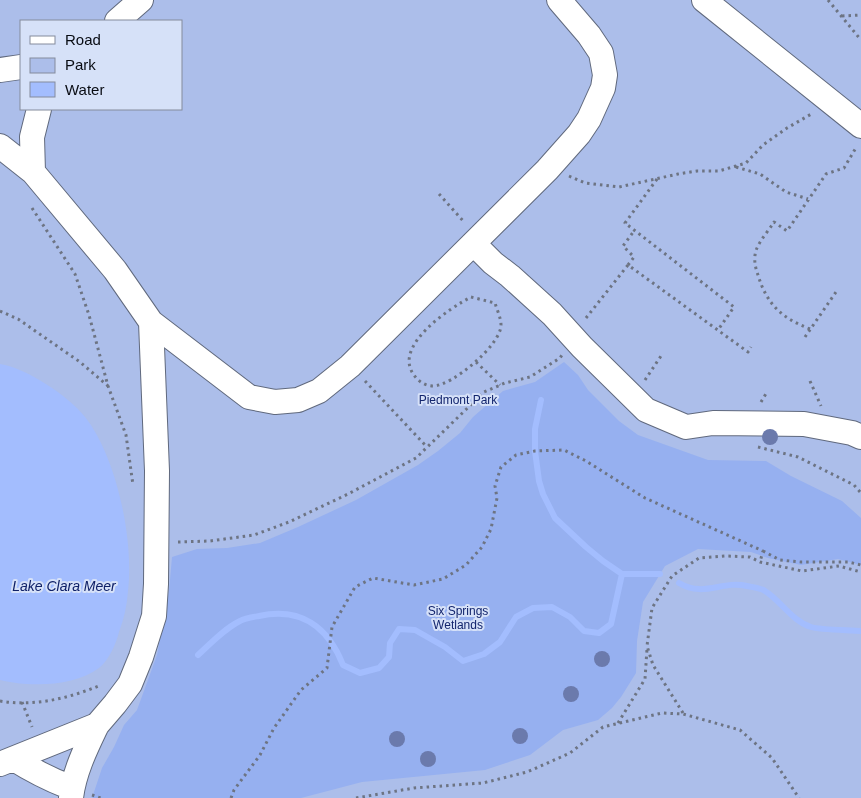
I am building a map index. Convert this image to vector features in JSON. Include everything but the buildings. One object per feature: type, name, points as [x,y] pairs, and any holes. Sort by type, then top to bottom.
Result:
[{"type":"street","points":[[118,20],[141,0]]},
{"type":"street","points":[[0,146],[33,172],[115,270],[151,322],[249,397],[275,402],[298,400],[319,391],[350,366],[552,164],[579,134],[589,119],[604,88],[605,75],[602,53],[560,0]]},
{"type":"street","points":[[704,0],[861,126]]},
{"type":"street","points":[[0,70],[20,67]]},
{"type":"street","points":[[33,172],[32,137],[39,110]]},
{"type":"street","points":[[476,241],[493,263],[552,314],[646,410],[686,427],[713,422],[804,424],[852,433],[861,437]]},
{"type":"street","points":[[7,762],[42,776],[71,793],[84,753],[97,725],[130,684],[141,657],[154,616],[157,540],[157,471],[151,322]]},
{"type":"street","points":[[7,762],[97,725]]},
{"type":"path","points":[[828,0],[861,40]]},
{"type":"path","points":[[841,16],[861,15]]},
{"type":"path","points":[[552,164],[570,177],[603,186],[619,187],[696,171],[719,171],[746,163],[763,145],[810,116],[827,99]]},
{"type":"path","points":[[810,329],[788,319],[770,303],[760,282],[755,264],[756,249],[774,222],[787,231],[826,174],[844,168],[861,139]]},
{"type":"path","points":[[735,166],[760,174],[786,192],[808,199]]},
{"type":"path","points":[[657,179],[625,223],[734,307],[718,330]]},
{"type":"path","points":[[439,194],[476,241]]},
{"type":"path","points":[[30,205],[75,274],[89,315],[108,386],[126,435],[134,492]]},
{"type":"path","points":[[157,540],[183,542],[210,541],[254,535],[289,522],[386,475],[416,458],[484,392],[530,377],[560,358],[572,336],[634,257],[623,246],[634,231]]},
{"type":"path","points":[[628,265],[748,352],[750,347]]},
{"type":"path","points":[[805,337],[836,292]]},
{"type":"path","points":[[471,297],[495,303],[501,326],[496,337],[476,362],[468,370],[447,382],[434,386],[427,385],[418,380],[412,373],[409,365],[413,348],[425,330],[437,318],[471,297]]},
{"type":"path","points":[[0,312],[18,319],[80,362],[108,386]]},
{"type":"path","points":[[634,397],[661,356]]},
{"type":"path","points":[[476,362],[500,386]]},
{"type":"path","points":[[350,366],[427,447]]},
{"type":"path","points":[[759,405],[768,392]]},
{"type":"path","points":[[749,445],[798,457],[854,485],[861,493]]},
{"type":"path","points":[[231,798],[234,790],[260,755],[274,728],[301,690],[326,668],[332,627],[355,587],[373,578],[414,585],[443,579],[466,564],[482,547],[491,529],[497,498],[495,486],[501,466],[516,455],[535,451],[564,450],[586,461],[645,498],[780,560],[848,562],[861,566]]},
{"type":"path","points":[[760,562],[763,551]]},
{"type":"path","points":[[618,723],[645,678],[652,608],[672,576],[699,558],[726,556],[750,558],[802,571],[839,566],[861,572]]},
{"type":"path","points":[[648,646],[654,665],[683,714]]},
{"type":"path","points":[[0,701],[22,702],[62,699],[83,693],[106,682]]},
{"type":"path","points":[[22,702],[40,748]]},
{"type":"path","points":[[356,798],[414,788],[483,783],[527,772],[570,753],[603,727],[662,713],[683,714],[740,730],[772,758],[799,798]]},
{"type":"green space","name":"Piedmont Park","points":[[0,0],[861,0],[861,798],[0,798]]},
{"type":"green space","name":"Six Springs Wetlands","points":[[564,362],[578,375],[588,390],[619,421],[638,435],[708,460],[766,461],[791,476],[842,501],[861,518],[861,565],[838,559],[801,565],[768,558],[751,552],[698,549],[665,566],[643,602],[637,641],[636,673],[612,708],[598,720],[563,730],[530,755],[485,770],[362,782],[301,798],[92,798],[102,768],[124,725],[137,710],[157,655],[169,591],[172,557],[197,549],[227,548],[260,543],[356,500],[418,465],[438,451],[460,433],[473,417],[503,391],[535,382]]},
{"type":"water","name":"Lake Clara Meer","points":[[0,364],[34,377],[69,400],[78,409],[96,434],[106,454],[121,500],[128,548],[129,571],[127,601],[122,622],[114,647],[103,665],[89,674],[64,682],[24,684],[0,680]]},
{"type":"waterway","points":[[541,400],[535,429],[535,451],[539,481],[555,518],[586,547],[622,574],[660,574]]},
{"type":"waterway","points":[[198,655],[234,624],[244,619],[274,614],[288,615],[311,623],[321,630],[329,640],[343,665],[360,673],[379,668],[389,657],[390,643],[399,629],[415,630],[445,647],[463,661],[484,654],[500,642],[516,617],[533,608],[552,607],[570,617],[584,631],[599,633],[611,624],[622,574]]},
{"type":"waterway","points":[[679,583],[697,589],[729,585],[759,588],[771,595],[792,616],[811,627],[861,631]]}]
